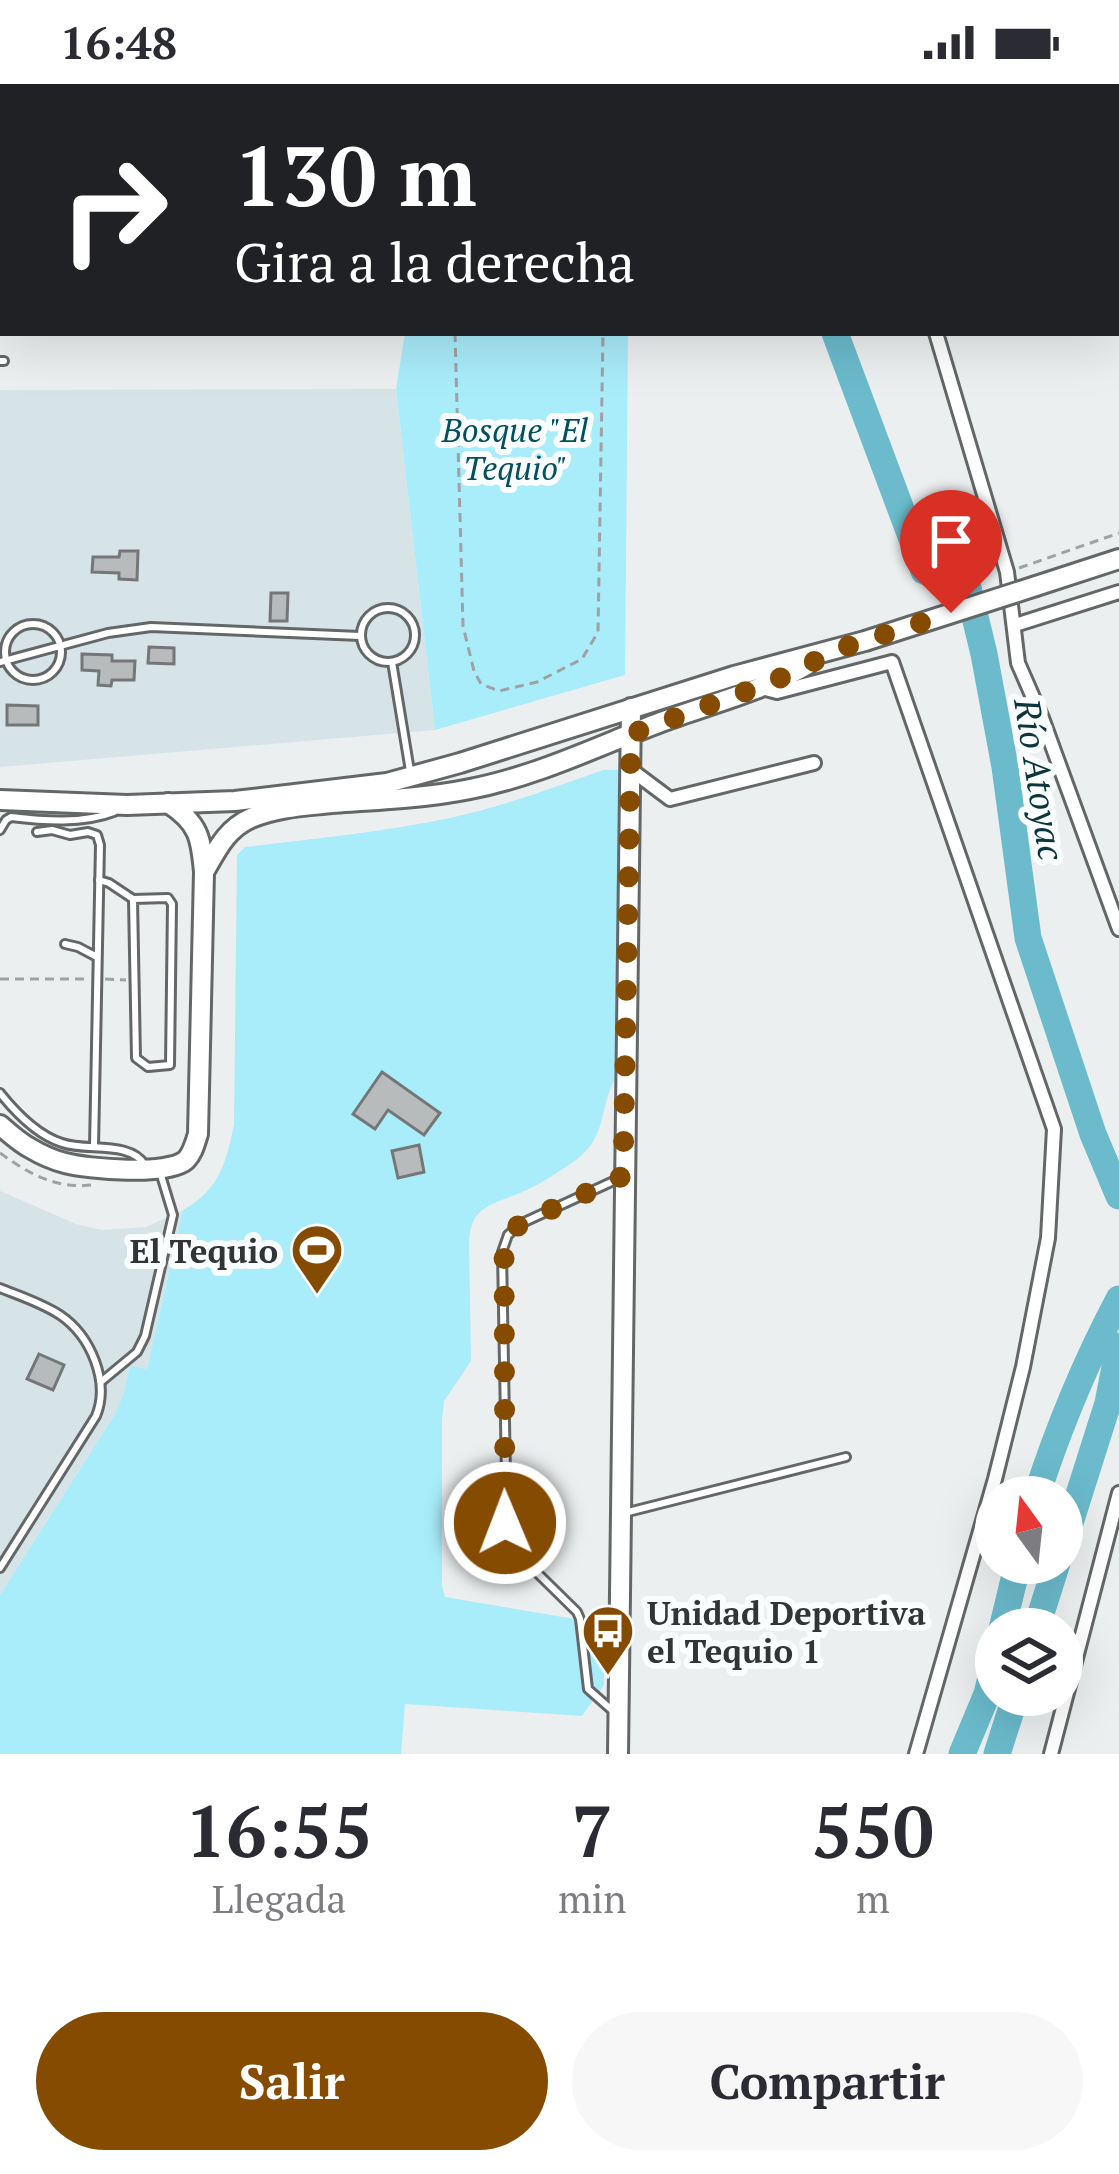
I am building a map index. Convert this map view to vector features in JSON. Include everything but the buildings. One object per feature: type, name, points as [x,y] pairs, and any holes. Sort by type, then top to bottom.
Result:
[{"type":"street","points":[[937,336],[1006,572],[1018,663],[1119,929]]},
{"type":"street","points":[[0,800],[127,805],[235,801],[411,778],[1119,559]]},
{"type":"street","points":[[1015,625],[1119,592]]},
{"type":"street","points":[[204,872],[224,836],[255,817],[291,808],[469,790],[553,766],[800,670],[830,652]]},
{"type":"street","points":[[758,687],[776,692],[892,662],[1054,1130],[1048,1238],[1023,1367],[916,1754]]},
{"type":"street","points":[[619,1754],[631,708]]},
{"type":"street","points":[[629,769],[670,799],[814,763]]},
{"type":"street","points":[[0,1125],[29,1148],[64,1163],[95,1167],[153,1168],[185,1161],[194,1149],[204,872],[201,838],[188,818],[168,803]]},
{"type":"street","points":[[1051,1754],[1119,1493]]},
{"type":"lane","points":[[392,608],[409,617],[416,635],[414,645],[392,662],[367,653],[360,636],[374,611],[392,608]]},
{"type":"lane","points":[[30,623],[49,628],[61,646],[58,665],[40,679],[19,676],[3,661],[7,640],[30,623]]},
{"type":"lane","points":[[3,661],[108,633],[151,627],[360,636]]},
{"type":"lane","points":[[392,662],[411,778]]},
{"type":"lane","points":[[0,830],[11,818],[102,817],[127,805]]},
{"type":"lane","points":[[37,832],[88,832],[97,835],[100,845],[94,1147]]},
{"type":"lane","points":[[99,880],[133,899],[168,898],[172,904],[170,1065],[148,1067],[136,1058],[133,899]]},
{"type":"lane","points":[[65,944],[98,957]]},
{"type":"lane","points":[[0,1094],[26,1121],[67,1146],[142,1158],[153,1168],[173,1215],[143,1341],[102,1382]]},
{"type":"lane","points":[[619,1716],[588,1688],[577,1612],[515,1552],[507,1533],[502,1252],[508,1235],[520,1224],[623,1176]]},
{"type":"lane","points":[[0,1288],[69,1322],[102,1382],[97,1415],[0,1568]]},
{"type":"lane","points":[[621,1514],[846,1457]]},
{"type":"path","points":[[455,336],[463,626],[473,671],[481,685],[499,691],[537,682],[583,659],[598,632],[603,336]]},
{"type":"path","points":[[1006,572],[1119,533]]},
{"type":"path","points":[[0,979],[134,980]]},
{"type":"shaded area","points":[[396,389],[435,730],[0,767],[0,390]]},
{"type":"shaded area","points":[[0,1191],[76,1224],[102,1230],[146,1227],[183,1210],[147,1369],[130,1367],[115,1414],[0,1595]]},
{"type":"green space","name":"Bosque \"El Tequio\"","points":[[405,336],[628,336],[625,675],[435,730],[396,389]]},
{"type":"green space","name":"El Tequio","points":[[603,770],[622,770],[616,1077],[598,1131],[586,1151],[542,1182],[487,1207],[472,1223],[471,1361],[444,1401],[442,1420],[442,1586],[445,1597],[604,1624],[604,1685],[582,1716],[405,1704],[401,1754],[0,1754],[0,1595],[115,1414],[130,1366],[147,1369],[183,1210],[213,1184],[228,1152],[234,1125],[237,855],[245,847],[450,818]]},
{"type":"waterway","name":"Río Atoyac","points":[[836,336],[924,571],[968,588],[1005,767],[1028,938],[1093,1134],[1119,1196]]},
{"type":"waterway","points":[[1043,1476],[1073,1396],[1119,1299]]},
{"type":"waterway","name":"Río Atoyac","points":[[1083,1482],[1108,1403],[1119,1346]]},
{"type":"waterway","points":[[1007,1608],[1013,1584]]},
{"type":"waterway","name":"Río Atoyac","points":[[1043,1608],[1050,1584]]},
{"type":"waterway","points":[[962,1754],[978,1716]]},
{"type":"waterway","name":"Río Atoyac","points":[[997,1754],[1009,1716]]},
{"type":"place","name":"El Tequio","points":[[317,1296]]},
{"type":"place","name":"Unidad Deportiva el Tequio 1","points":[[608,1677]]},
{"type":"route","points":[[505,1523],[504,1242],[520,1224],[623,1176],[631,734],[800,670],[830,652],[951,613]]}]
